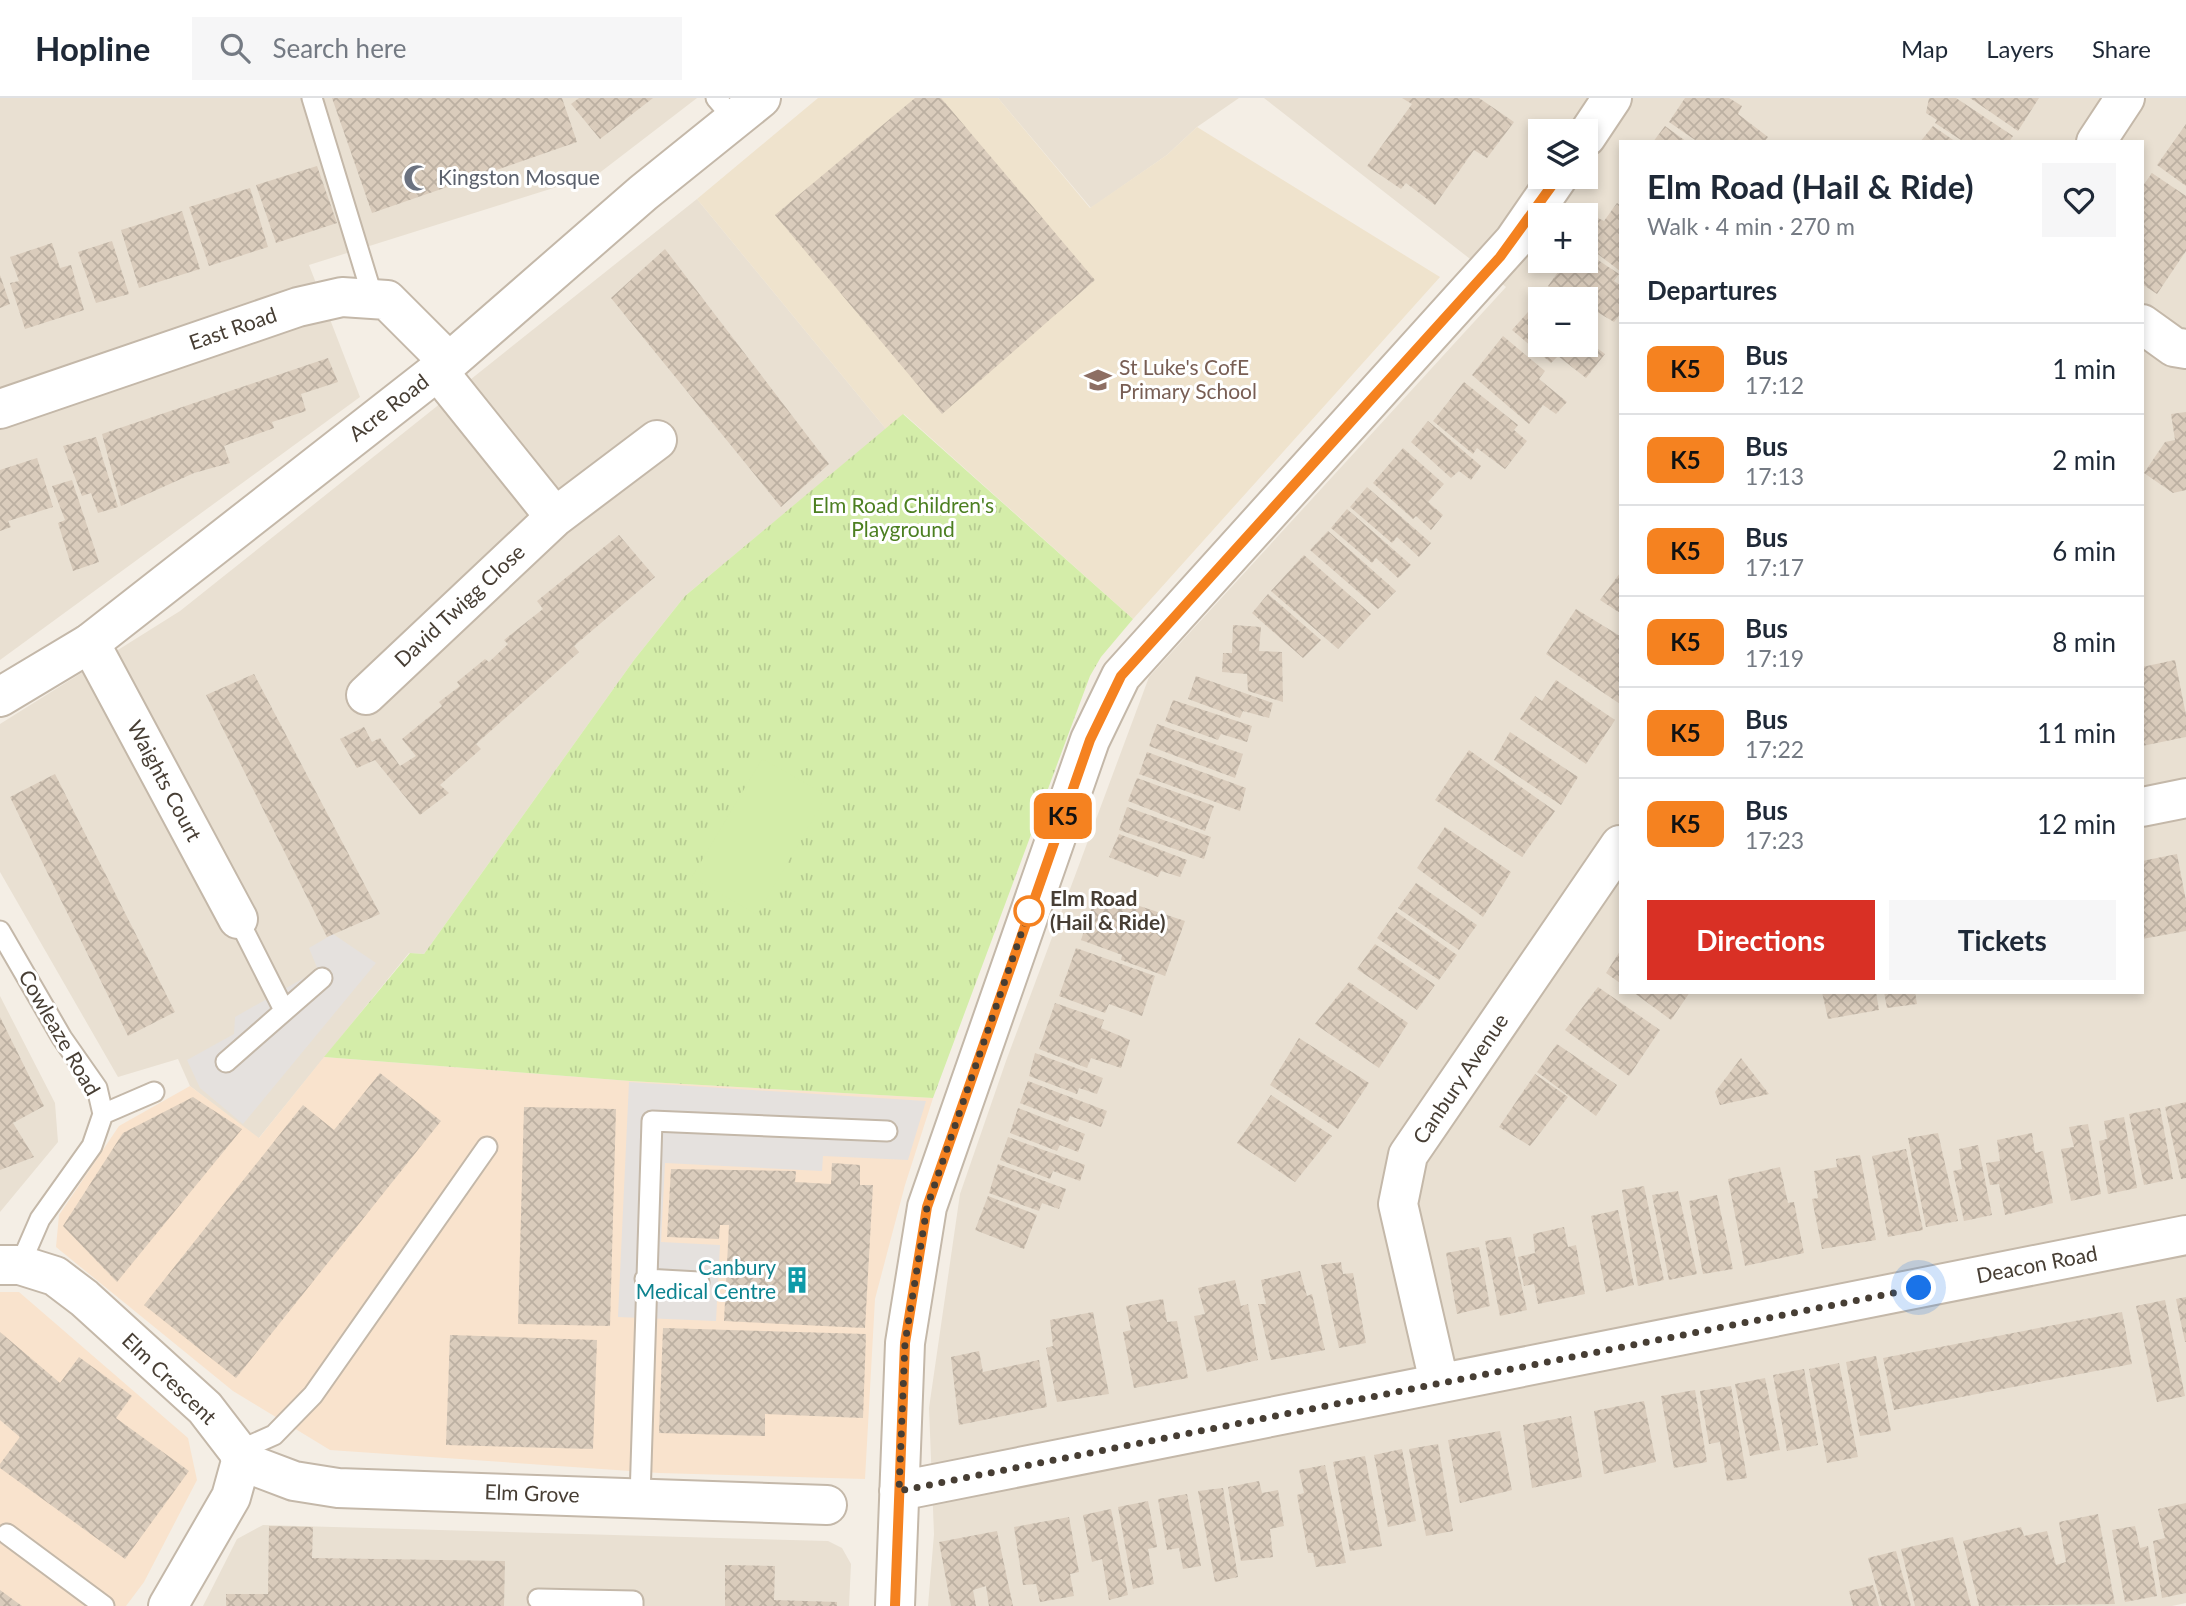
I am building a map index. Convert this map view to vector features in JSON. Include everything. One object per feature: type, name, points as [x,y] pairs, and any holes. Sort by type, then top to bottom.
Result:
[{"type":"street","points":[[1598,119],[1612,98]]},
{"type":"street","points":[[2097,140],[2125,98]]},
{"type":"street","name":"Acre Road","points":[[0,697],[90,643],[443,366],[643,193],[737,105]]},
{"type":"street","points":[[895,1606],[905,1343],[927,1207],[1090,740],[1121,676],[1506,251],[1550,189]]},
{"type":"street","name":"East Road","points":[[0,409],[298,307],[342,297],[373,298]]},
{"type":"street","points":[[373,298],[387,300],[443,366],[555,517]]},
{"type":"street","points":[[2144,325],[2174,347],[2186,349]]},
{"type":"street","name":"David Twigg Close","points":[[366,695],[555,517],[657,440]]},
{"type":"street","name":"Waights Court","points":[[90,643],[238,919]]},
{"type":"street","points":[[2144,807],[2186,798]]},
{"type":"street","name":"Canbury Avenue","points":[[1439,1382],[1398,1204],[1408,1155],[1619,846]]},
{"type":"street","name":"Deacon Road","points":[[899,1491],[2186,1235]]},
{"type":"street","name":"Elm Crescent","points":[[10,1265],[55,1276],[84,1298],[205,1408],[239,1456]]},
{"type":"street","points":[[168,1606],[231,1497],[239,1456]]},
{"type":"street","name":"Elm Grove","points":[[239,1456],[293,1481],[338,1488],[827,1505]]},
{"type":"lane","points":[[312,98],[373,298]]},
{"type":"lane","points":[[238,919],[284,1010]]},
{"type":"lane","name":"Cowleaze Road","points":[[0,931],[62,1038],[97,1088],[103,1114],[92,1146],[10,1265]]},
{"type":"lane","points":[[226,1062],[322,978]]},
{"type":"lane","points":[[103,1114],[154,1092]]},
{"type":"lane","points":[[640,1498],[652,1121],[887,1131]]},
{"type":"lane","points":[[239,1456],[274,1434],[313,1395],[487,1147]]},
{"type":"lane","points":[[645,1279],[699,1282]]},
{"type":"lane","points":[[7,1534],[104,1606]]},
{"type":"lane","points":[[538,1599],[633,1601],[633,1606]]},
{"type":"shaded area","points":[[0,98],[697,98],[598,174],[309,265],[360,397],[0,660]]},
{"type":"shaded area","name":"St Luke's CofE Primary School","points":[[818,98],[998,98],[1090,208],[1167,155],[1197,127],[1440,277],[1133,619],[904,414],[886,429],[697,199]]},
{"type":"shaded area","points":[[998,98],[1239,98],[1197,127],[1167,155],[1091,208]]},
{"type":"shaded area","points":[[1264,98],[2186,98],[2186,1603],[2172,1606],[928,1606],[934,1534],[929,1408],[960,1194],[1006,1061],[1149,677],[1506,287]]},
{"type":"shaded area","points":[[697,199],[886,429],[685,596],[634,660],[424,954],[409,953],[258,1139],[190,1086],[178,1059],[118,1077],[0,872],[0,724],[180,611]]},
{"type":"shaded area","points":[[333,934],[376,963],[243,1124],[200,1088],[187,1060],[234,1034],[235,1017],[318,970],[309,948]]},
{"type":"shaded area","points":[[0,996],[55,1103],[58,1142],[0,1212]]},
{"type":"shaded area","points":[[324,1057],[630,1081],[933,1098],[905,1185],[875,1299],[865,1479],[659,1473],[330,1450],[233,1391],[56,1247],[59,1215],[119,1126],[190,1086],[259,1138]]},
{"type":"shaded area","points":[[629,1082],[926,1101],[908,1160],[823,1156],[822,1171],[665,1163],[661,1242],[720,1245],[716,1321],[618,1317]]},
{"type":"shaded area","points":[[0,1292],[19,1292],[188,1438],[197,1480],[144,1582],[126,1606],[0,1606]]},
{"type":"shaded area","points":[[263,1525],[828,1541],[842,1548],[851,1564],[849,1606],[203,1606],[237,1539]]},
{"type":"green space","name":"Elm Road Children's Playground","points":[[903,414],[1133,619],[1101,657],[1090,676],[933,1098],[630,1081],[324,1057],[410,953],[424,954],[634,660],[685,596]]},
{"type":"green space","points":[[762,759],[827,795],[757,915],[692,877]]},
{"type":"building","name":"Kingston Mosque","points":[[332,98],[562,98],[577,142],[372,213]]},
{"type":"building","points":[[579,98],[653,98],[600,139],[571,104]]},
{"type":"building","points":[[915,98],[941,98],[1095,280],[942,414],[775,215]]},
{"type":"building","points":[[1402,98],[1479,98],[1514,122],[1487,158],[1474,150],[1435,205],[1406,183],[1401,189],[1367,166],[1412,104]]},
{"type":"building","points":[[1685,98],[1729,98],[1742,106],[1738,114],[1768,137],[1766,140],[1695,140],[1669,122]]},
{"type":"building","points":[[1929,98],[1956,98],[2013,136],[2010,140],[1961,140],[1935,123],[1937,120],[1926,113]]},
{"type":"building","points":[[1970,98],[2039,98],[2018,131]]},
{"type":"building","points":[[2186,124],[2186,186],[2157,165]]},
{"type":"building","points":[[1665,126],[1684,140],[1654,140]]},
{"type":"building","points":[[1933,126],[1953,140],[1922,140]]},
{"type":"building","points":[[317,166],[337,223],[276,243],[256,185]]},
{"type":"building","points":[[2152,173],[2186,196],[2186,251],[2157,294],[2144,285],[2144,184]]},
{"type":"building","points":[[250,188],[268,247],[209,266],[189,207]]},
{"type":"building","points":[[1617,203],[1619,204],[1619,270],[1598,254],[1598,218],[1604,221]]},
{"type":"building","points":[[182,211],[200,269],[139,288],[121,230]]},
{"type":"building","points":[[112,241],[129,294],[96,303],[78,252]]},
{"type":"building","points":[[52,243],[60,268],[71,265],[84,310],[25,329],[10,283],[19,281],[10,257]]},
{"type":"building","points":[[665,249],[829,464],[781,507],[611,298]]},
{"type":"building","points":[[1598,260],[1619,274],[1614,281],[1619,284],[1619,315],[1614,322],[1598,312],[1598,287],[1548,286],[1557,273],[1598,273]]},
{"type":"building","points":[[0,275],[10,304],[0,308]]},
{"type":"building","points":[[1528,312],[1528,344],[1512,330]]},
{"type":"building","points":[[1503,336],[1545,371],[1539,379],[1567,402],[1556,414],[1543,405],[1529,424],[1472,375]]},
{"type":"building","points":[[1598,349],[1605,354],[1586,378],[1559,357],[1598,357]]},
{"type":"building","points":[[1544,357],[1557,357],[1551,363]]},
{"type":"building","points":[[328,358],[338,382],[301,394],[306,411],[272,422],[274,428],[224,446],[230,463],[194,473],[121,506],[102,434]]},
{"type":"building","points":[[1464,382],[1518,425],[1514,430],[1527,441],[1505,469],[1477,448],[1473,454],[1433,421]]},
{"type":"building","points":[[2186,412],[2186,490],[2173,493],[2144,473],[2165,442],[2175,440],[2171,414]]},
{"type":"building","points":[[1428,421],[1481,466],[1471,480],[1459,471],[1451,478],[1411,442]]},
{"type":"building","points":[[96,437],[118,507],[98,513],[91,493],[82,496],[63,446]]},
{"type":"building","points":[[1403,448],[1444,484],[1428,502],[1443,515],[1431,530],[1416,516],[1413,519],[1373,483]]},
{"type":"building","points":[[37,458],[53,507],[8,521],[11,527],[0,531],[0,470]]},
{"type":"building","points":[[72,480],[99,562],[73,571],[58,523],[65,520],[52,486]]},
{"type":"building","points":[[1367,487],[1431,543],[1419,557],[1397,537],[1392,543],[1350,507]]},
{"type":"building","points":[[1347,509],[1411,565],[1398,578],[1376,558],[1372,563],[1331,528]]},
{"type":"building","points":[[1328,531],[1396,591],[1378,609],[1310,550]]},
{"type":"building","points":[[619,535],[655,577],[574,646],[579,652],[476,744],[481,749],[440,785],[449,793],[420,815],[375,760],[357,768],[340,739],[364,727],[372,742],[380,738],[400,766],[416,756],[402,739],[442,706],[439,702],[460,686],[457,682],[485,659],[489,662],[508,644],[504,640],[543,609],[537,601]]},
{"type":"building","points":[[1304,555],[1371,614],[1338,649],[1271,591]]},
{"type":"building","points":[[1619,574],[1619,612],[1600,600]]},
{"type":"building","points":[[1268,594],[1321,640],[1303,658],[1252,613]]},
{"type":"building","points":[[1576,609],[1619,635],[1619,703],[1546,654]]},
{"type":"building","points":[[1233,625],[1261,627],[1259,651],[1282,652],[1283,702],[1248,691],[1247,674],[1222,672],[1223,653],[1232,653]]},
{"type":"building","points":[[2175,660],[2186,715],[2186,737],[2144,746],[2144,667]]},
{"type":"building","points":[[254,674],[380,914],[327,937],[206,695]]},
{"type":"building","points":[[1196,676],[1273,703],[1269,718],[1243,711],[1240,718],[1188,699]]},
{"type":"building","points":[[1556,680],[1615,720],[1586,764],[1520,719],[1535,696],[1542,701]]},
{"type":"building","points":[[1173,700],[1252,726],[1247,742],[1221,734],[1218,740],[1165,721]]},
{"type":"building","points":[[1157,724],[1243,754],[1235,778],[1149,746]]},
{"type":"building","points":[[1510,732],[1578,777],[1561,805],[1494,760]]},
{"type":"building","points":[[1469,750],[1555,811],[1522,857],[1435,800]]},
{"type":"building","points":[[1147,752],[1246,788],[1240,811],[1139,774]]},
{"type":"building","points":[[55,774],[175,1012],[128,1036],[10,797]]},
{"type":"building","points":[[1137,778],[1214,806],[1205,831],[1128,801]]},
{"type":"building","points":[[1127,807],[1211,837],[1204,859],[1119,830]]},
{"type":"building","points":[[1445,827],[1511,872],[1483,917],[1417,868]]},
{"type":"building","points":[[1119,834],[1187,860],[1180,877],[1161,871],[1158,877],[1109,857]]},
{"type":"building","points":[[2177,854],[2186,901],[2186,931],[2144,939],[2144,861]]},
{"type":"building","points":[[1416,883],[1477,925],[1459,950],[1398,908]]},
{"type":"building","points":[[1097,892],[1185,921],[1165,976],[1121,960],[1122,955],[1081,940]]},
{"type":"building","points":[[1396,912],[1457,955],[1439,980],[1377,938]]},
{"type":"building","points":[[1375,944],[1435,985],[1417,1010],[1357,969]]},
{"type":"building","points":[[1076,948],[1155,976],[1142,1016],[1109,1004],[1105,1013],[1059,996]]},
{"type":"building","points":[[1619,953],[1619,982],[1606,973]]},
{"type":"building","points":[[1349,982],[1408,1023],[1379,1068],[1315,1024]]},
{"type":"building","points":[[1598,987],[1660,1030],[1629,1076],[1565,1030]]},
{"type":"building","points":[[1636,994],[1689,994],[1671,1020]]},
{"type":"building","points":[[1822,994],[1876,994],[1879,1010],[1828,1019]]},
{"type":"building","points":[[1884,994],[1915,994],[1917,1004],[1887,1008]]},
{"type":"building","points":[[1055,1003],[1104,1020],[1101,1028],[1130,1040],[1121,1068],[1091,1058],[1087,1068],[1039,1049]]},
{"type":"building","points":[[0,1017],[44,1106],[13,1123],[34,1157],[0,1170]]},
{"type":"building","points":[[1299,1038],[1369,1083],[1338,1129],[1270,1085]]},
{"type":"building","points":[[1557,1044],[1617,1085],[1596,1116],[1537,1072]]},
{"type":"building","points":[[1035,1053],[1103,1078],[1097,1094],[1079,1088],[1077,1094],[1029,1076]]},
{"type":"building","points":[[1741,1058],[1769,1094],[1720,1105],[1715,1092]]},
{"type":"building","points":[[380,1073],[441,1121],[236,1378],[144,1305],[303,1105],[334,1130]]},
{"type":"building","points":[[1535,1074],[1568,1097],[1530,1146],[1499,1127]]},
{"type":"building","points":[[1028,1081],[1107,1111],[1101,1127],[1070,1116],[1068,1122],[1020,1103]]},
{"type":"building","points":[[1271,1095],[1332,1136],[1295,1182],[1237,1143]]},
{"type":"building","points":[[193,1097],[242,1129],[117,1282],[63,1226],[123,1133]]},
{"type":"building","points":[[2186,1102],[2186,1178],[2181,1179],[2165,1107]]},
{"type":"building","points":[[524,1107],[616,1109],[610,1326],[518,1324]]},
{"type":"building","points":[[1018,1108],[1085,1134],[1078,1152],[1060,1145],[1057,1151],[1010,1133]]},
{"type":"building","points":[[2160,1108],[2173,1179],[2144,1185],[2129,1114]]},
{"type":"building","points":[[2124,1117],[2137,1188],[2108,1194],[2099,1141],[2107,1139],[2104,1121]]},
{"type":"building","points":[[2088,1124],[2101,1194],[2071,1201],[2061,1149],[2074,1147],[2069,1127]]},
{"type":"building","points":[[1938,1133],[1958,1221],[1926,1227],[1908,1138]]},
{"type":"building","points":[[2032,1133],[2035,1153],[2043,1151],[2053,1203],[2005,1215],[1999,1184],[1990,1185],[1986,1163],[2000,1161],[1997,1140]]},
{"type":"building","points":[[1008,1137],[1085,1165],[1080,1181],[1053,1171],[1050,1179],[1000,1160]]},
{"type":"building","points":[[1978,1145],[1992,1215],[1964,1221],[1953,1171],[1962,1169],[1959,1149]]},
{"type":"building","points":[[1906,1149],[1923,1230],[1888,1237],[1872,1156]]},
{"type":"building","points":[[1860,1155],[1876,1240],[1822,1249],[1812,1199],[1818,1198],[1814,1171],[1837,1167],[1836,1159]]},
{"type":"building","name":"Canbury Medical Centre","points":[[832,1163],[860,1165],[860,1185],[873,1185],[865,1328],[724,1321],[729,1225],[720,1225],[719,1239],[667,1237],[671,1169],[796,1171],[795,1182],[831,1184]]},
{"type":"building","points":[[998,1164],[1066,1189],[1059,1209],[1042,1203],[1039,1211],[989,1193]]},
{"type":"building","points":[[1780,1167],[1788,1203],[1794,1202],[1804,1253],[1745,1266],[1728,1179]]},
{"type":"building","points":[[1644,1186],[1664,1280],[1638,1286],[1622,1190]]},
{"type":"building","points":[[1678,1191],[1697,1274],[1669,1280],[1652,1195]]},
{"type":"building","points":[[1717,1195],[1733,1269],[1703,1274],[1689,1201]]},
{"type":"building","points":[[988,1196],[1037,1215],[1024,1249],[975,1230]]},
{"type":"building","points":[[1618,1210],[1634,1285],[1606,1292],[1591,1216]]},
{"type":"building","points":[[1564,1227],[1568,1247],[1576,1245],[1585,1294],[1538,1304],[1534,1284],[1524,1286],[1518,1257],[1535,1253],[1533,1234]]},
{"type":"building","points":[[1511,1237],[1527,1310],[1500,1316],[1485,1241]]},
{"type":"building","points":[[1479,1247],[1490,1306],[1457,1314],[1446,1253]]},
{"type":"building","points":[[1341,1262],[1343,1274],[1353,1273],[1366,1343],[1339,1348],[1321,1265]]},
{"type":"building","points":[[1300,1271],[1307,1296],[1312,1294],[1325,1350],[1271,1360],[1258,1304],[1266,1304],[1261,1280]]},
{"type":"building","points":[[1235,1280],[1241,1306],[1248,1304],[1258,1360],[1207,1372],[1194,1316],[1205,1314],[1198,1288]]},
{"type":"building","points":[[2186,1297],[2186,1342],[2185,1342],[2176,1299]]},
{"type":"building","points":[[1163,1299],[1167,1322],[1177,1321],[1188,1378],[1134,1388],[1123,1332],[1131,1330],[1126,1306]]},
{"type":"building","points":[[2165,1300],[2185,1396],[2157,1402],[2136,1306]]},
{"type":"building","points":[[1093,1312],[1109,1394],[1057,1402],[1046,1348],[1053,1346],[1050,1320]]},
{"type":"building","points":[[2122,1312],[2132,1364],[1894,1410],[1883,1358]]},
{"type":"building","points":[[663,1328],[866,1334],[863,1418],[765,1414],[765,1436],[659,1433]]},
{"type":"building","points":[[0,1332],[60,1383],[79,1357],[132,1396],[116,1418],[189,1471],[125,1559],[0,1468],[0,1464],[20,1437],[0,1420]]},
{"type":"building","points":[[450,1335],[597,1340],[593,1449],[446,1445]]},
{"type":"building","points":[[979,1351],[983,1372],[1039,1360],[1047,1407],[959,1425],[951,1357]]},
{"type":"building","points":[[1876,1356],[1891,1431],[1860,1436],[1846,1362]]},
{"type":"building","points":[[1839,1363],[1858,1457],[1827,1463],[1809,1369]]},
{"type":"building","points":[[1804,1369],[1818,1445],[1787,1451],[1773,1375]]},
{"type":"building","points":[[1765,1378],[1780,1450],[1750,1456],[1735,1384]]},
{"type":"building","points":[[1731,1386],[1747,1478],[1727,1481],[1720,1442],[1709,1444],[1700,1391]]},
{"type":"building","points":[[1695,1390],[1707,1462],[1674,1468],[1661,1396]]},
{"type":"building","points":[[1644,1401],[1656,1462],[1604,1474],[1594,1411]]},
{"type":"building","points":[[1571,1416],[1582,1477],[1532,1488],[1523,1425]]},
{"type":"building","points":[[1500,1431],[1512,1490],[1460,1503],[1448,1440]]},
{"type":"building","points":[[1438,1444],[1453,1531],[1426,1536],[1409,1449]]},
{"type":"building","points":[[1402,1449],[1416,1521],[1388,1527],[1374,1455]]},
{"type":"building","points":[[1365,1456],[1382,1546],[1350,1551],[1333,1462]]},
{"type":"building","points":[[1325,1465],[1346,1563],[1316,1567],[1313,1553],[1308,1553],[1297,1495],[1304,1493],[1299,1470]]},
{"type":"building","points":[[1259,1481],[1262,1493],[1278,1490],[1284,1526],[1270,1529],[1273,1557],[1241,1561],[1228,1487]]},
{"type":"building","points":[[1223,1488],[1238,1577],[1215,1582],[1198,1491]]},
{"type":"building","points":[[1187,1494],[1201,1566],[1183,1569],[1179,1548],[1167,1550],[1158,1499]]},
{"type":"building","points":[[1148,1501],[1157,1547],[1148,1549],[1154,1584],[1133,1589],[1118,1507]]},
{"type":"building","points":[[2186,1503],[2186,1593],[2162,1598],[2153,1541],[2165,1538],[2158,1509]]},
{"type":"building","points":[[1111,1509],[1128,1595],[1109,1600],[1102,1559],[1092,1562],[1083,1515]]},
{"type":"building","points":[[2098,1514],[2115,1604],[1979,1606],[1963,1541],[2021,1527],[2024,1536],[2047,1531],[2056,1565],[2066,1562],[2059,1522]]},
{"type":"building","points":[[1069,1517],[1079,1572],[1070,1574],[1074,1596],[1040,1602],[1036,1584],[1023,1585],[1014,1527]]},
{"type":"building","points":[[269,1526],[313,1527],[312,1558],[505,1561],[504,1606],[226,1606],[226,1594],[268,1594]]},
{"type":"building","points":[[2135,1526],[2140,1548],[2148,1546],[2157,1596],[2125,1602],[2112,1530]]},
{"type":"building","points":[[997,1531],[1013,1606],[989,1606],[986,1586],[973,1590],[976,1606],[951,1606],[939,1542]]},
{"type":"building","points":[[1953,1537],[1971,1606],[1915,1606],[1901,1549]]},
{"type":"building","points":[[1896,1551],[1911,1606],[1882,1606],[1868,1558]]},
{"type":"building","points":[[725,1565],[775,1566],[774,1600],[837,1602],[837,1606],[725,1606]]},
{"type":"building","points":[[1873,1585],[1879,1606],[1853,1606],[1849,1591]]},
{"type":"building","points":[[0,1590],[22,1606],[0,1606]]},
{"type":"bus line","name":"K5","points":[[895,1606],[905,1343],[927,1207],[953,1125],[1090,740],[1121,676],[1500,257],[1550,189]]},
{"type":"place","name":"Kingston Mosque","points":[[417,178]]},
{"type":"place","name":"St Luke's CofE Primary School","points":[[1098,380]]},
{"type":"place","name":"Elm Road (Hail & Ride)","points":[[1029,911]]},
{"type":"place","name":"Canbury Medical Centre","points":[[797,1280]]},
{"type":"route","points":[[1029,911],[953,1125],[927,1207],[905,1343],[899,1491],[1919,1288]]}]
